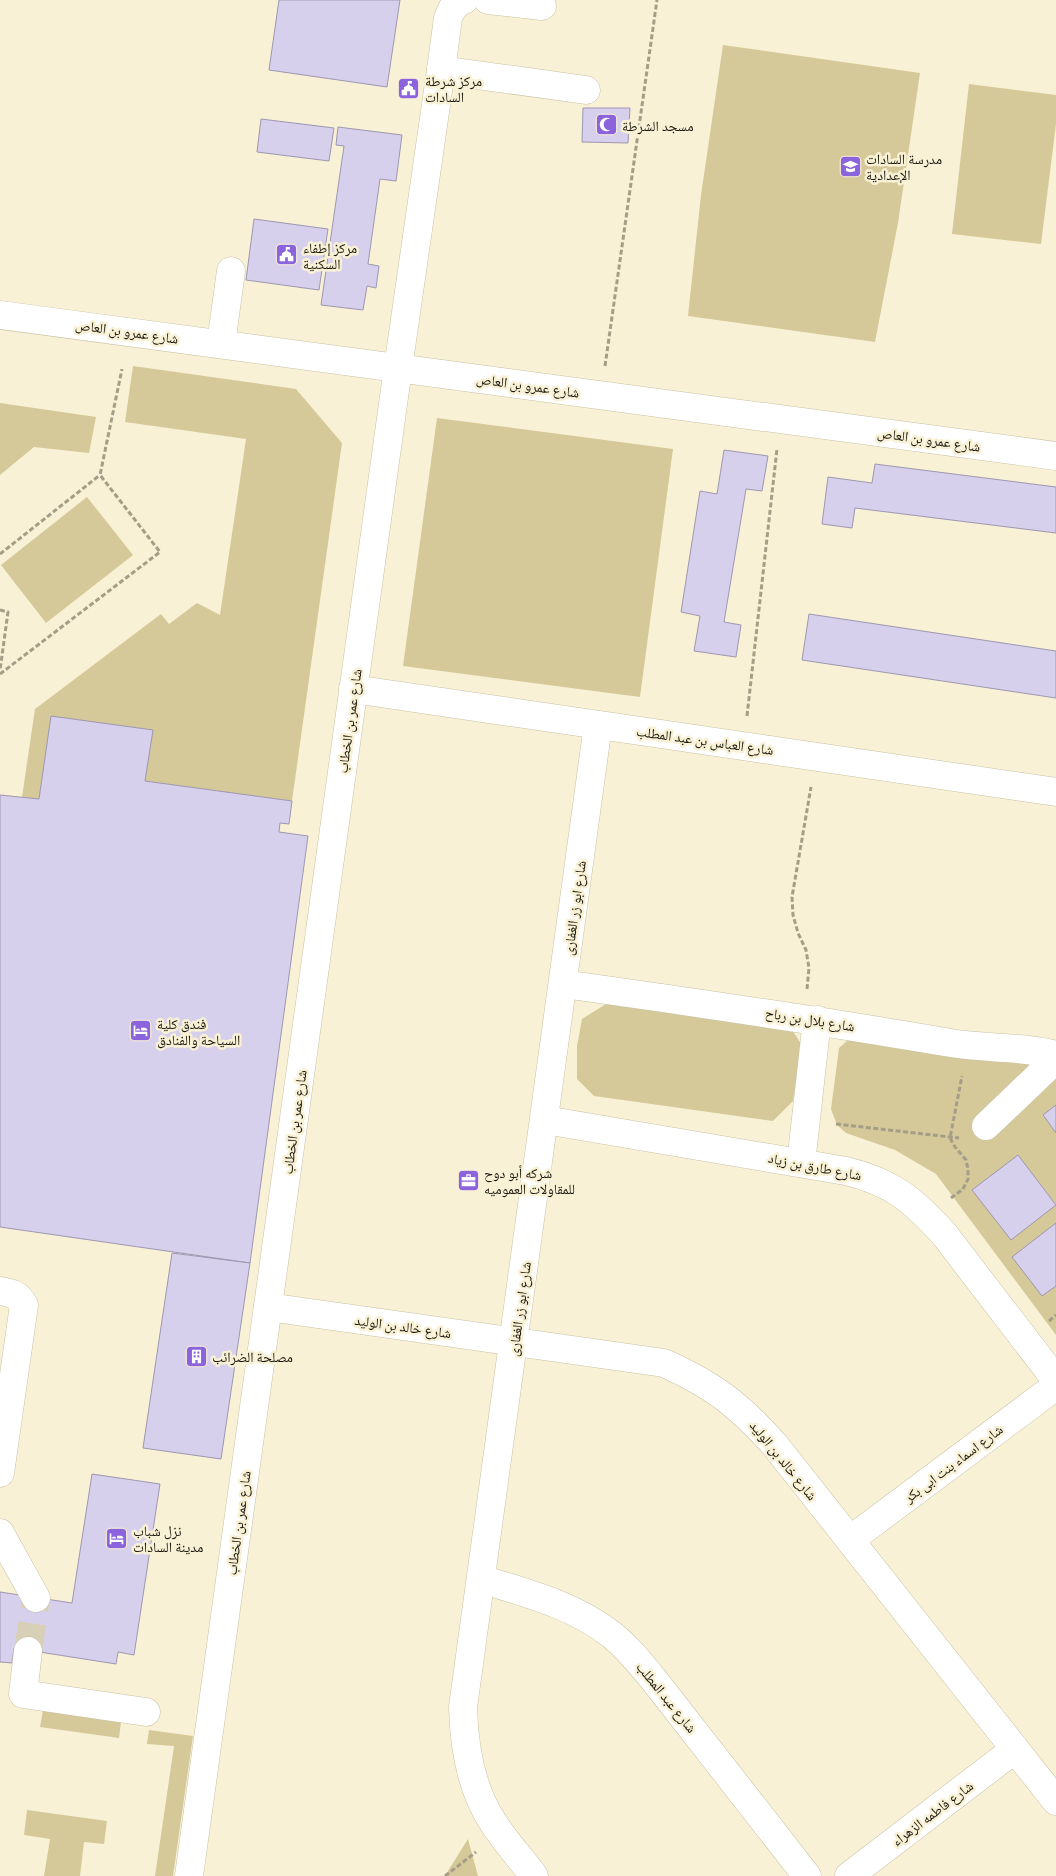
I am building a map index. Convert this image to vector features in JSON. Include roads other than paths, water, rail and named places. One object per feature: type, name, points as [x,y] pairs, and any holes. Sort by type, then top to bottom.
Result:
[{"type":"street","name":"شارع عمر بن الخطاب","points":[[189,1876],[448,18],[452,9],[464,0]]},
{"type":"street","points":[[488,0],[542,6]]},
{"type":"street","points":[[441,70],[586,90]]},
{"type":"street","points":[[221,344],[232,271]]},
{"type":"street","name":"شارع عمرو بن العاص","points":[[0,315],[1056,456]]},
{"type":"street","name":"شارع العباس بن عبد المطلب","points":[[353,689],[1056,792]]},
{"type":"street","name":"شارع ابو زر الغفارى","points":[[534,1876],[493,1823],[481,1799],[471,1773],[464,1730],[463,1707],[598,725]]},
{"type":"street","name":"شارع بلال بن رباح","points":[[563,984],[811,1019],[968,1046],[1035,1049],[1056,1055]]},
{"type":"street","points":[[801,1163],[806,1121],[811,1019]]},
{"type":"street","points":[[986,1126],[1056,1059]]},
{"type":"street","name":"شارع طارق بن زياد","points":[[545,1120],[801,1163],[866,1176],[885,1184],[903,1194],[927,1215],[944,1234],[1056,1380]]},
{"type":"street","points":[[0,1291],[14,1293],[24,1305],[0,1473]]},
{"type":"street","name":"شارع خالد بن الوليد","points":[[268,1307],[664,1364],[695,1377],[725,1396],[751,1418],[774,1444],[1056,1801]]},
{"type":"street","name":"شارع اسماء بنت ابى بكر","points":[[850,1540],[1056,1386]]},
{"type":"street","points":[[0,1533],[36,1598]]},
{"type":"street","name":"شارع عبد المطلب","points":[[481,1579],[551,1601],[582,1616],[611,1635],[622,1645],[654,1680],[807,1876]]},
{"type":"street","points":[[28,1651],[23,1694],[146,1712]]},
{"type":"street","name":"شارع فاطمه الزهراء","points":[[849,1876],[1015,1749]]},
{"type":"tunnel","points":[[28,1651],[36,1598]]},
{"type":"place","name":"مركز شرطة السادات","points":[[409,88]]},
{"type":"place","name":"مسجد الشرطة","points":[[606,125]]},
{"type":"place","name":"مدرسة السادات الإعدادية","points":[[850,166]]},
{"type":"place","name":"مركز إطفاء السكنية","points":[[287,255]]},
{"type":"place","name":"فندق كلية السياحة والفنادق","points":[[141,1031]]},
{"type":"place","name":"شركه أبو دوح للمقاولات العموميه","points":[[468,1180]]},
{"type":"place","name":"مصلحة الضرائب","points":[[196,1356]]},
{"type":"place","name":"نزل شباب مدينة السادات","points":[[117,1538]]}]
